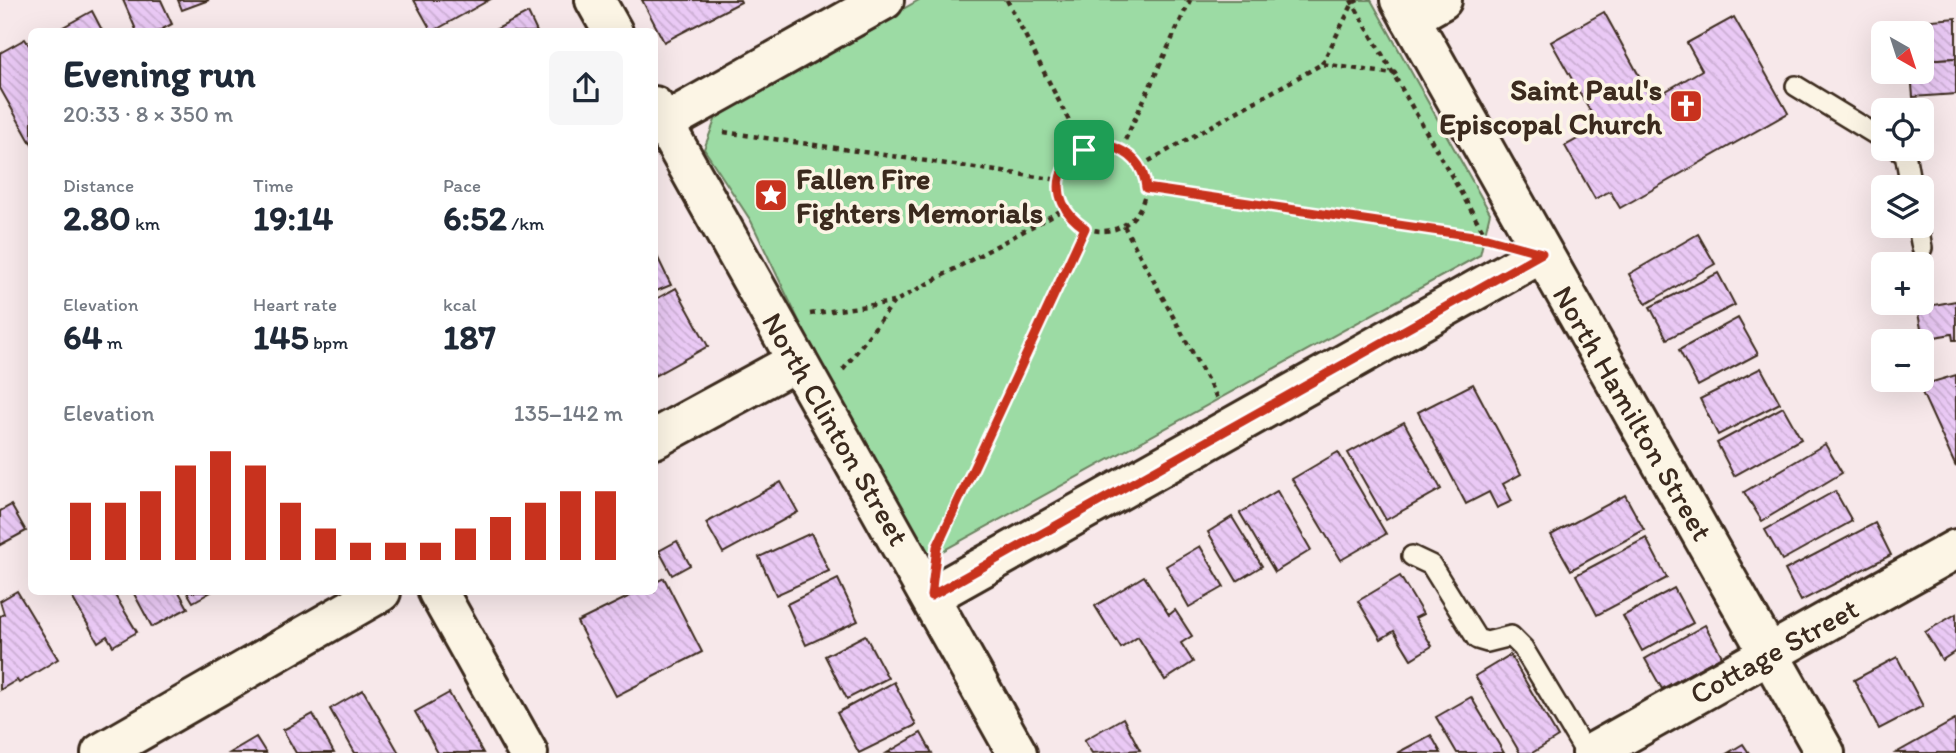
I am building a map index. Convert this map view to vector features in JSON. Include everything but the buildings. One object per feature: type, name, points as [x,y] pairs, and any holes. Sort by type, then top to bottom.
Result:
[{"type":"street","points":[[595,0],[611,28]]},
{"type":"street","points":[[659,114],[884,0]]},
{"type":"street","name":"North Hamilton Street","points":[[1417,6],[1542,253],[1825,753]]},
{"type":"street","name":"North Clinton Street","points":[[659,114],[1017,753]]},
{"type":"street","points":[[931,596],[1542,253]]},
{"type":"street","points":[[658,437],[797,361]]},
{"type":"street","name":"Cottage Street","points":[[1592,753],[1956,549]]},
{"type":"street","points":[[101,753],[376,595]]},
{"type":"street","points":[[440,595],[528,753]]},
{"type":"lane","points":[[1796,86],[1871,132]]},
{"type":"lane","points":[[1920,238],[1922,248]]},
{"type":"lane","points":[[1412,556],[1431,565],[1477,639],[1487,642],[1511,636],[1523,648],[1586,753]]},
{"type":"path","points":[[1007,0],[1084,150]]},
{"type":"path","points":[[1121,149],[1190,0]]},
{"type":"path","points":[[1140,166],[1322,64],[1354,1]]},
{"type":"path","points":[[1354,1],[1487,238]]},
{"type":"path","points":[[1322,64],[1393,74]]},
{"type":"path","points":[[659,114],[1059,180]]},
{"type":"path","points":[[1108,145],[1121,149],[1140,166],[1146,188],[1141,208],[1124,226],[1106,231],[1085,228],[1064,209],[1060,199],[1059,180],[1072,158],[1084,150],[1108,145]]},
{"type":"path","points":[[1146,188],[1487,238],[1542,253]]},
{"type":"path","points":[[809,314],[894,302],[1064,209]]},
{"type":"path","points":[[1124,226],[1232,425]]},
{"type":"path","points":[[931,596],[937,547],[1085,228]]},
{"type":"path","points":[[841,373],[894,302]]},
{"type":"green space","points":[[919,0],[1371,0],[1490,213],[1480,255],[930,558],[812,348],[751,221],[704,149],[717,115]]},
{"type":"place","name":"Saint Paul's Episcopal Church","points":[[1686,106]]},
{"type":"place","name":"Fallen Fire Fighters Memorials","points":[[771,195]]},
{"type":"route","points":[[1108,145],[1121,149],[1138,163],[1146,188],[1487,238],[1542,253],[931,596],[937,547],[1085,228],[1064,209],[1058,190],[1063,169],[1072,158],[1084,150],[1108,145]]}]
